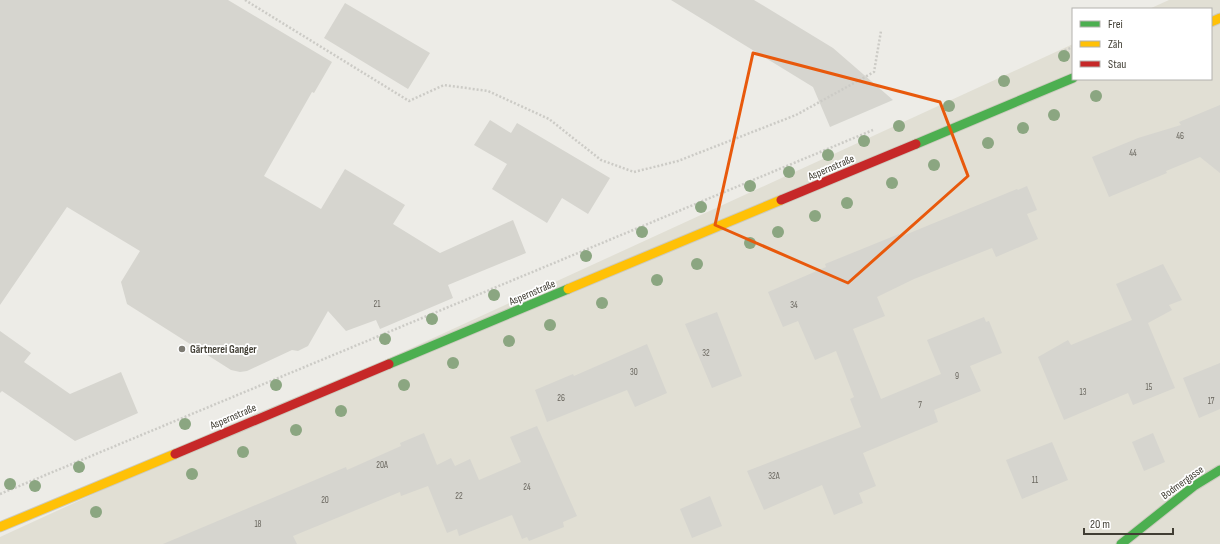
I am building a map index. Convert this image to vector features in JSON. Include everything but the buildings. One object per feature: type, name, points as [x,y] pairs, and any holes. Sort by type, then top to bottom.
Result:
[{"type":"main road","name":"Aspernstraße","points":[[0,527],[1072,78]]},
{"type":"main road","name":"Bodmergasse","points":[[1121,544],[1194,486],[1220,470]]},
{"type":"path","points":[[244,0],[409,101],[444,85],[488,91],[549,119],[601,160],[634,172],[678,161],[796,115],[874,72],[880,31]]},
{"type":"path","points":[[1059,53],[1072,47]]},
{"type":"path","points":[[0,494],[880,127]]},
{"type":"highlighted area","points":[[753,53],[940,102],[968,176],[848,283],[715,225]]},
{"type":"shaded area","points":[[1169,0],[1220,0],[1220,544],[0,544],[0,537],[1072,44],[1072,80],[1212,80],[1212,8],[1151,8]]},
{"type":"traffic: fast","points":[[916,144],[1072,78]]},
{"type":"traffic: fast","points":[[389,364],[568,289]]},
{"type":"traffic: fast","points":[[1121,544],[1194,486],[1220,470]]},
{"type":"traffic: slow","points":[[1212,22],[1220,18]]},
{"type":"traffic: slow","points":[[568,289],[781,200]]},
{"type":"traffic: slow","points":[[0,527],[175,454]]},
{"type":"traffic: jam","points":[[781,200],[916,144]]},
{"type":"traffic: jam","points":[[175,454],[389,364]]},
{"type":"place","name":"Gärtnerei Ganger","points":[[182,349]]}]
